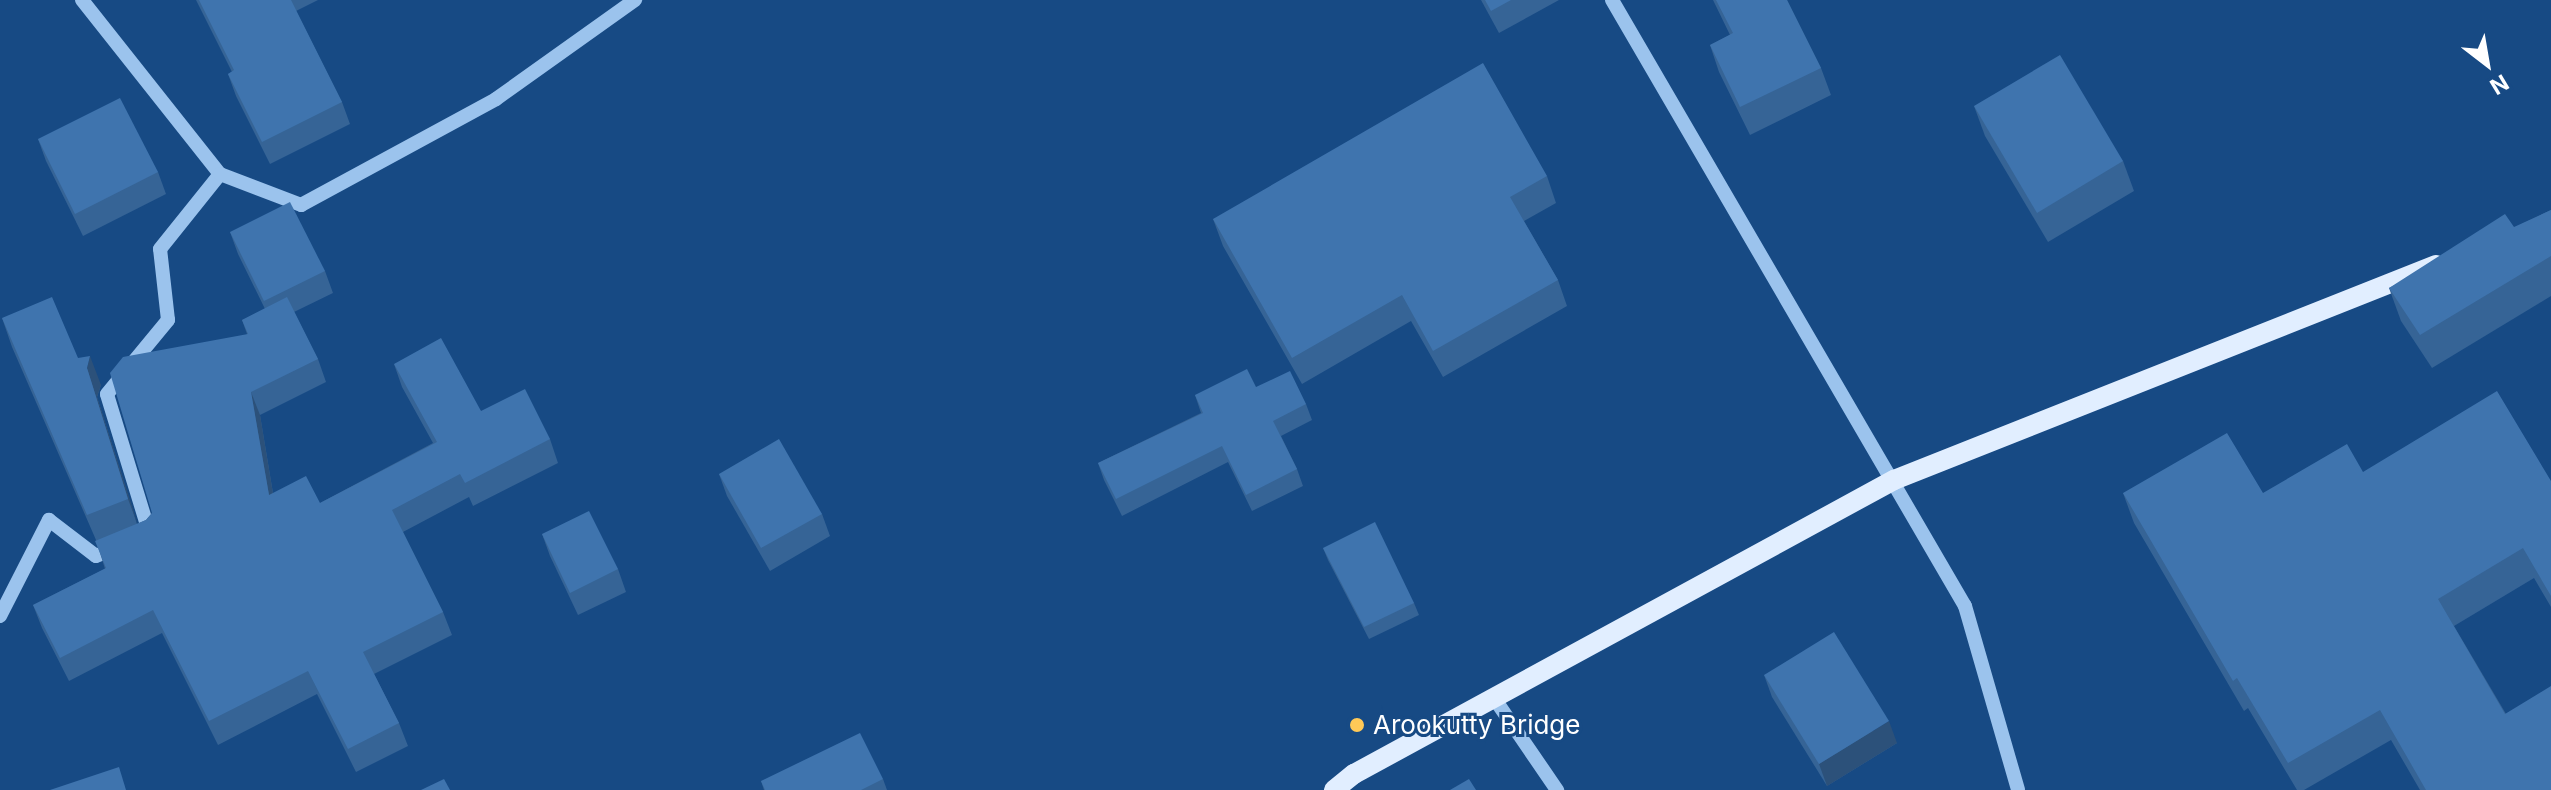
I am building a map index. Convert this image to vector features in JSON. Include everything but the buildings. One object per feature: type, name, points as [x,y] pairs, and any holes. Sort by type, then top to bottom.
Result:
[{"type":"main road","points":[[1334,790],[1354,774],[1894,480],[2449,260]]},
{"type":"street","points":[[82,0],[220,174],[301,205],[496,99],[635,0]]},
{"type":"street","points":[[1612,0],[1965,606],[2018,790]]},
{"type":"street","points":[[0,616],[49,520],[96,556],[151,534],[107,394],[168,320],[160,249],[220,174]]},
{"type":"street","points":[[1494,698],[1557,790]]},
{"type":"place","name":"Arookutty Bridge","points":[[1357,725]]}]
